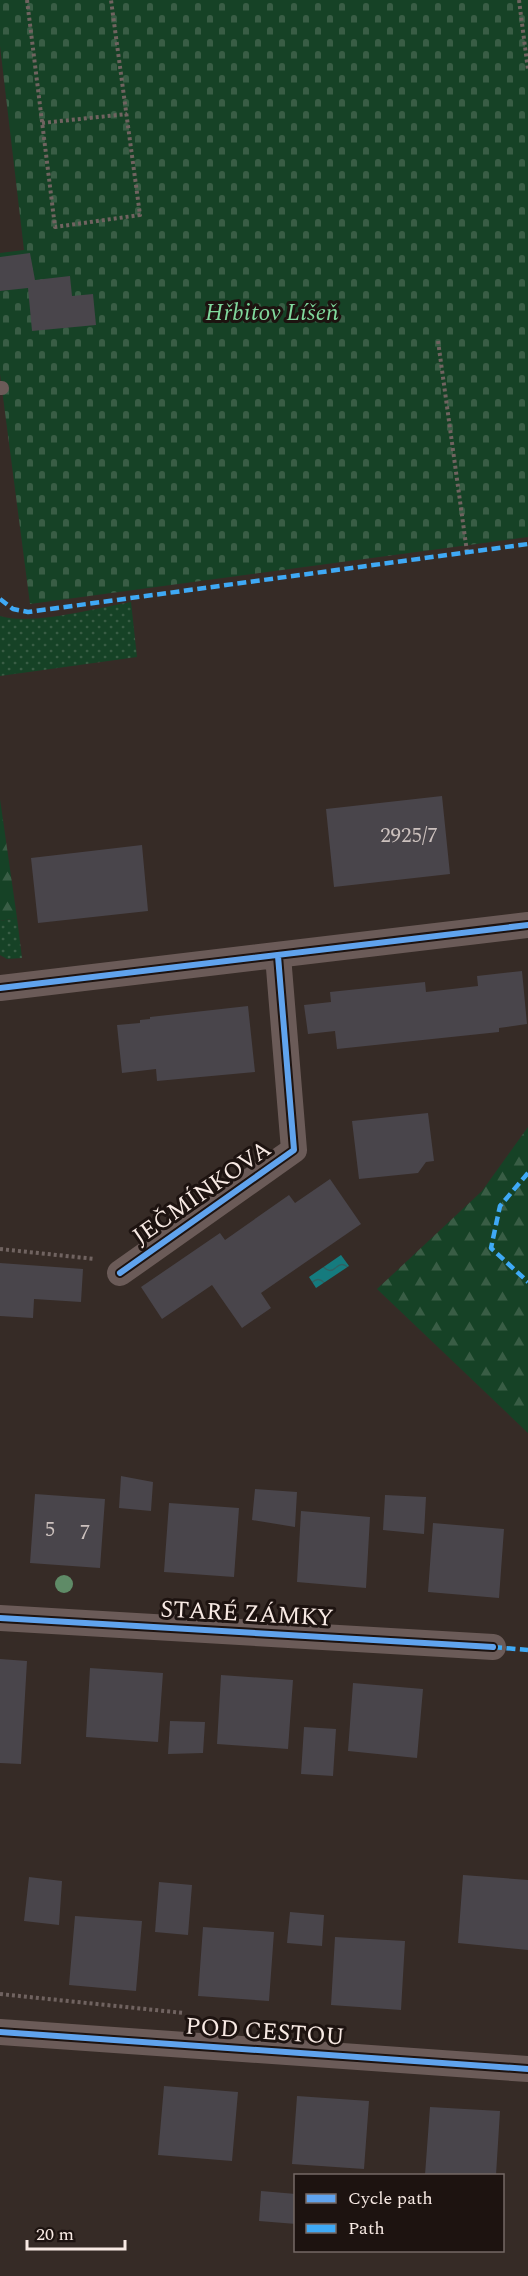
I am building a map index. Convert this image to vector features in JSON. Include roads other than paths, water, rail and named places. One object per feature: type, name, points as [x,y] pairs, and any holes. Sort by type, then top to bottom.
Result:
[{"type":"street","points":[[0,988],[528,925]]},
{"type":"street","name":"JEČMÍNKOVA","points":[[120,1273],[294,1150],[278,956]]},
{"type":"street","name":"STARÉ ZÁMKY","points":[[0,1618],[493,1647]]},
{"type":"street","name":"POD CESTOU","points":[[0,2032],[528,2069]]},
{"type":"water","points":[[341,1255],[349,1266],[316,1288],[309,1277]]},
{"type":"park label","name":"Hřbitov Líšeň","points":[[272,313]]}]
